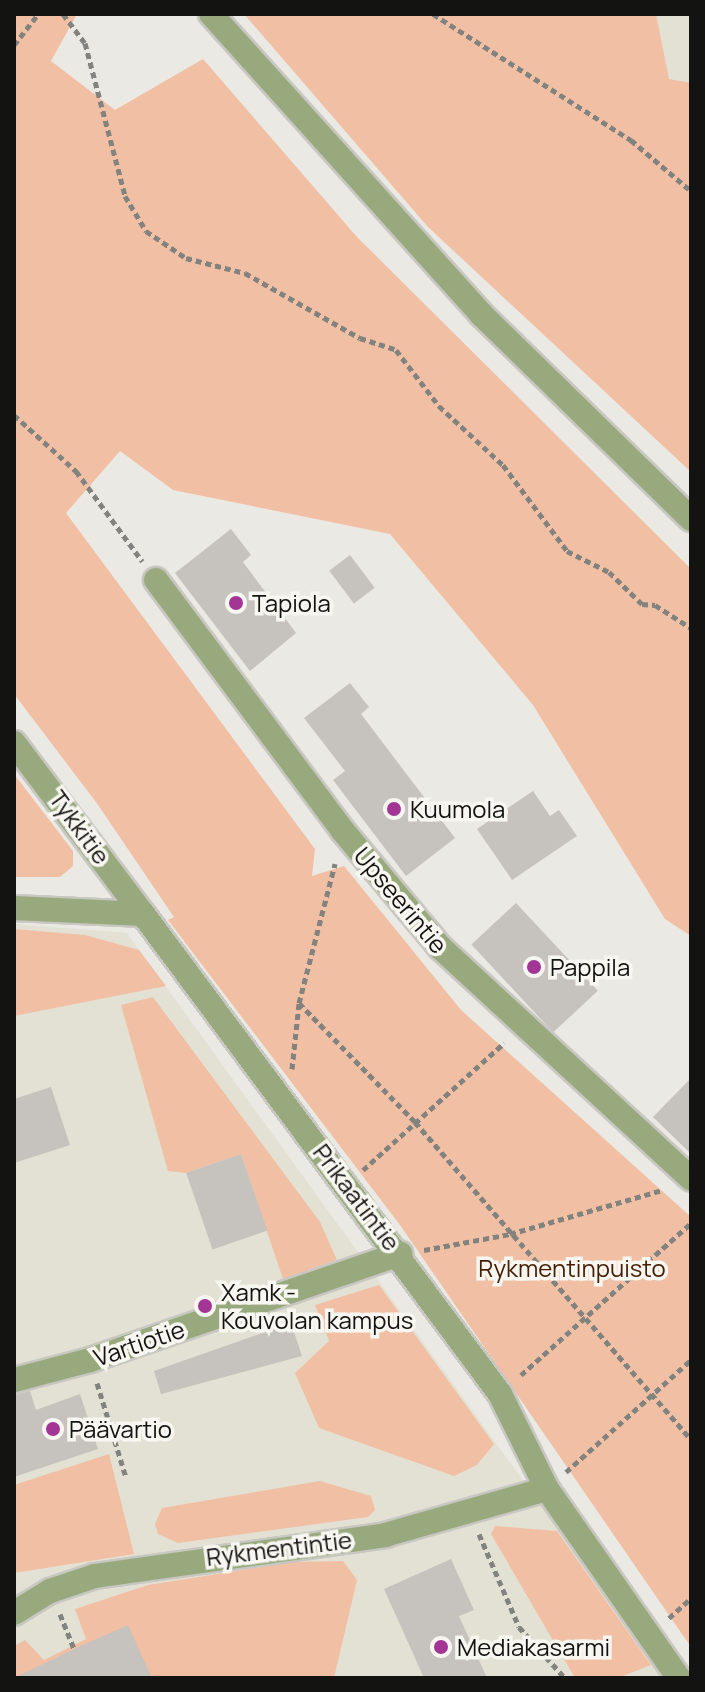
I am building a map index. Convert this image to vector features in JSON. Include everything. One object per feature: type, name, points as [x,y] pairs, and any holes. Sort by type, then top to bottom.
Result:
[{"type":"street","points":[[211,14],[482,315],[691,519]]},
{"type":"street","name":"Upseerintie","points":[[156,580],[343,831],[441,948],[684,1182]]},
{"type":"street","name":"Tykkitie","points":[[14,743],[143,914]]},
{"type":"street","points":[[14,908],[143,914]]},
{"type":"street","name":"Prikaatintie","points":[[143,914],[400,1254],[500,1394],[547,1489],[679,1678]]},
{"type":"street","name":"Vartiotie","points":[[14,1380],[90,1360],[400,1254]]},
{"type":"street","name":"Rykmentintie","points":[[14,1613],[50,1591],[152,1564],[385,1535],[547,1489]]},
{"type":"path","points":[[14,45],[38,14]]},
{"type":"path","points":[[63,14],[85,43],[125,196],[146,231],[186,258],[245,273],[360,338],[396,350],[439,406],[503,465],[567,551],[609,572],[642,604],[655,605],[691,628]]},
{"type":"path","points":[[433,14],[631,140],[691,191]]},
{"type":"path","points":[[14,415],[76,471],[156,580]]},
{"type":"path","points":[[288,1106],[299,1003],[343,831]]},
{"type":"path","points":[[299,1003],[415,1122],[691,1439]]},
{"type":"path","points":[[348,1185],[523,1026]]},
{"type":"path","points":[[400,1254],[510,1234],[684,1182]]},
{"type":"path","points":[[521,1375],[691,1223]]},
{"type":"path","points":[[90,1360],[126,1477]]},
{"type":"path","points":[[547,1489],[691,1360]]},
{"type":"path","points":[[469,1511],[519,1627],[565,1678]]},
{"type":"path","points":[[50,1591],[74,1649]]},
{"type":"shaded area","points":[[620,14],[691,14],[691,129]]},
{"type":"shaded area","name":"Xamk - Kouvolan kampus","points":[[14,924],[127,933],[666,1678],[14,1678]]},
{"type":"green space","name":"Rykmentinpuisto","points":[[14,14],[77,14],[51,61],[115,110],[203,59],[357,237],[691,569],[691,936],[665,919],[533,705],[390,534],[173,490],[120,451],[66,513],[315,849],[312,876],[344,866],[461,1010],[691,1217],[691,1647],[400,1225],[168,920],[174,917],[96,802],[14,694]]},
{"type":"green space","points":[[244,14],[656,14],[669,79],[691,83],[691,472],[428,227]]},
{"type":"green space","points":[[14,774],[73,851],[73,866],[60,877],[14,877]]},
{"type":"green space","points":[[14,929],[85,935],[139,950],[166,986],[14,1016]]},
{"type":"green space","points":[[153,997],[320,1222],[337,1260],[283,1279],[241,1154],[186,1173],[168,1171],[121,1005]]},
{"type":"green space","points":[[379,1285],[494,1444],[477,1465],[454,1476],[319,1428],[295,1373],[329,1341],[315,1305]]},
{"type":"green space","points":[[109,1454],[134,1554],[14,1573],[14,1485]]},
{"type":"green space","points":[[320,1481],[371,1496],[375,1510],[368,1517],[178,1543],[158,1534],[155,1524],[162,1508]]},
{"type":"green space","points":[[495,1526],[557,1531],[651,1665],[618,1678],[575,1678],[491,1534]]},
{"type":"green space","points":[[343,1561],[357,1580],[334,1678],[14,1678],[14,1646],[25,1640],[44,1660],[86,1639],[75,1609],[148,1585],[292,1562]]},
{"type":"building","name":"Tapiola","points":[[231,529],[251,555],[243,562],[296,633],[250,671],[175,573]]},
{"type":"building","points":[[350,555],[375,588],[354,603],[329,571]]},
{"type":"building","name":"Kuumola","points":[[350,683],[369,707],[361,714],[455,838],[406,876],[333,780],[345,771],[304,718]]},
{"type":"building","points":[[533,791],[550,816],[559,810],[577,836],[512,880],[477,829]]},
{"type":"building","name":"Pappila","points":[[516,903],[598,991],[553,1032],[471,945]]},
{"type":"building","points":[[691,1078],[691,1154],[653,1117]]},
{"type":"building","points":[[51,1087],[70,1145],[14,1163],[14,1099]]},
{"type":"building","points":[[241,1154],[267,1231],[213,1249],[186,1173]]},
{"type":"building","points":[[291,1323],[302,1356],[161,1394],[154,1371]]},
{"type":"building","name":"Päävartio","points":[[30,1391],[36,1410],[80,1394],[98,1449],[14,1477],[14,1395]]},
{"type":"building","name":"Mediakasarmi","points":[[451,1559],[474,1610],[459,1616],[487,1678],[424,1678],[384,1589]]},
{"type":"building","points":[[128,1625],[152,1678],[14,1678],[74,1649]]},
{"type":"place","name":"Tapiola","points":[[236,603]]},
{"type":"place","name":"Kuumola","points":[[394,809]]},
{"type":"place","name":"Pappila","points":[[534,967]]},
{"type":"place","name":"Xamk - Kouvolan kampus","points":[[205,1306]]},
{"type":"place","name":"Päävartio","points":[[53,1429]]},
{"type":"place","name":"Mediakasarmi","points":[[441,1647]]}]
